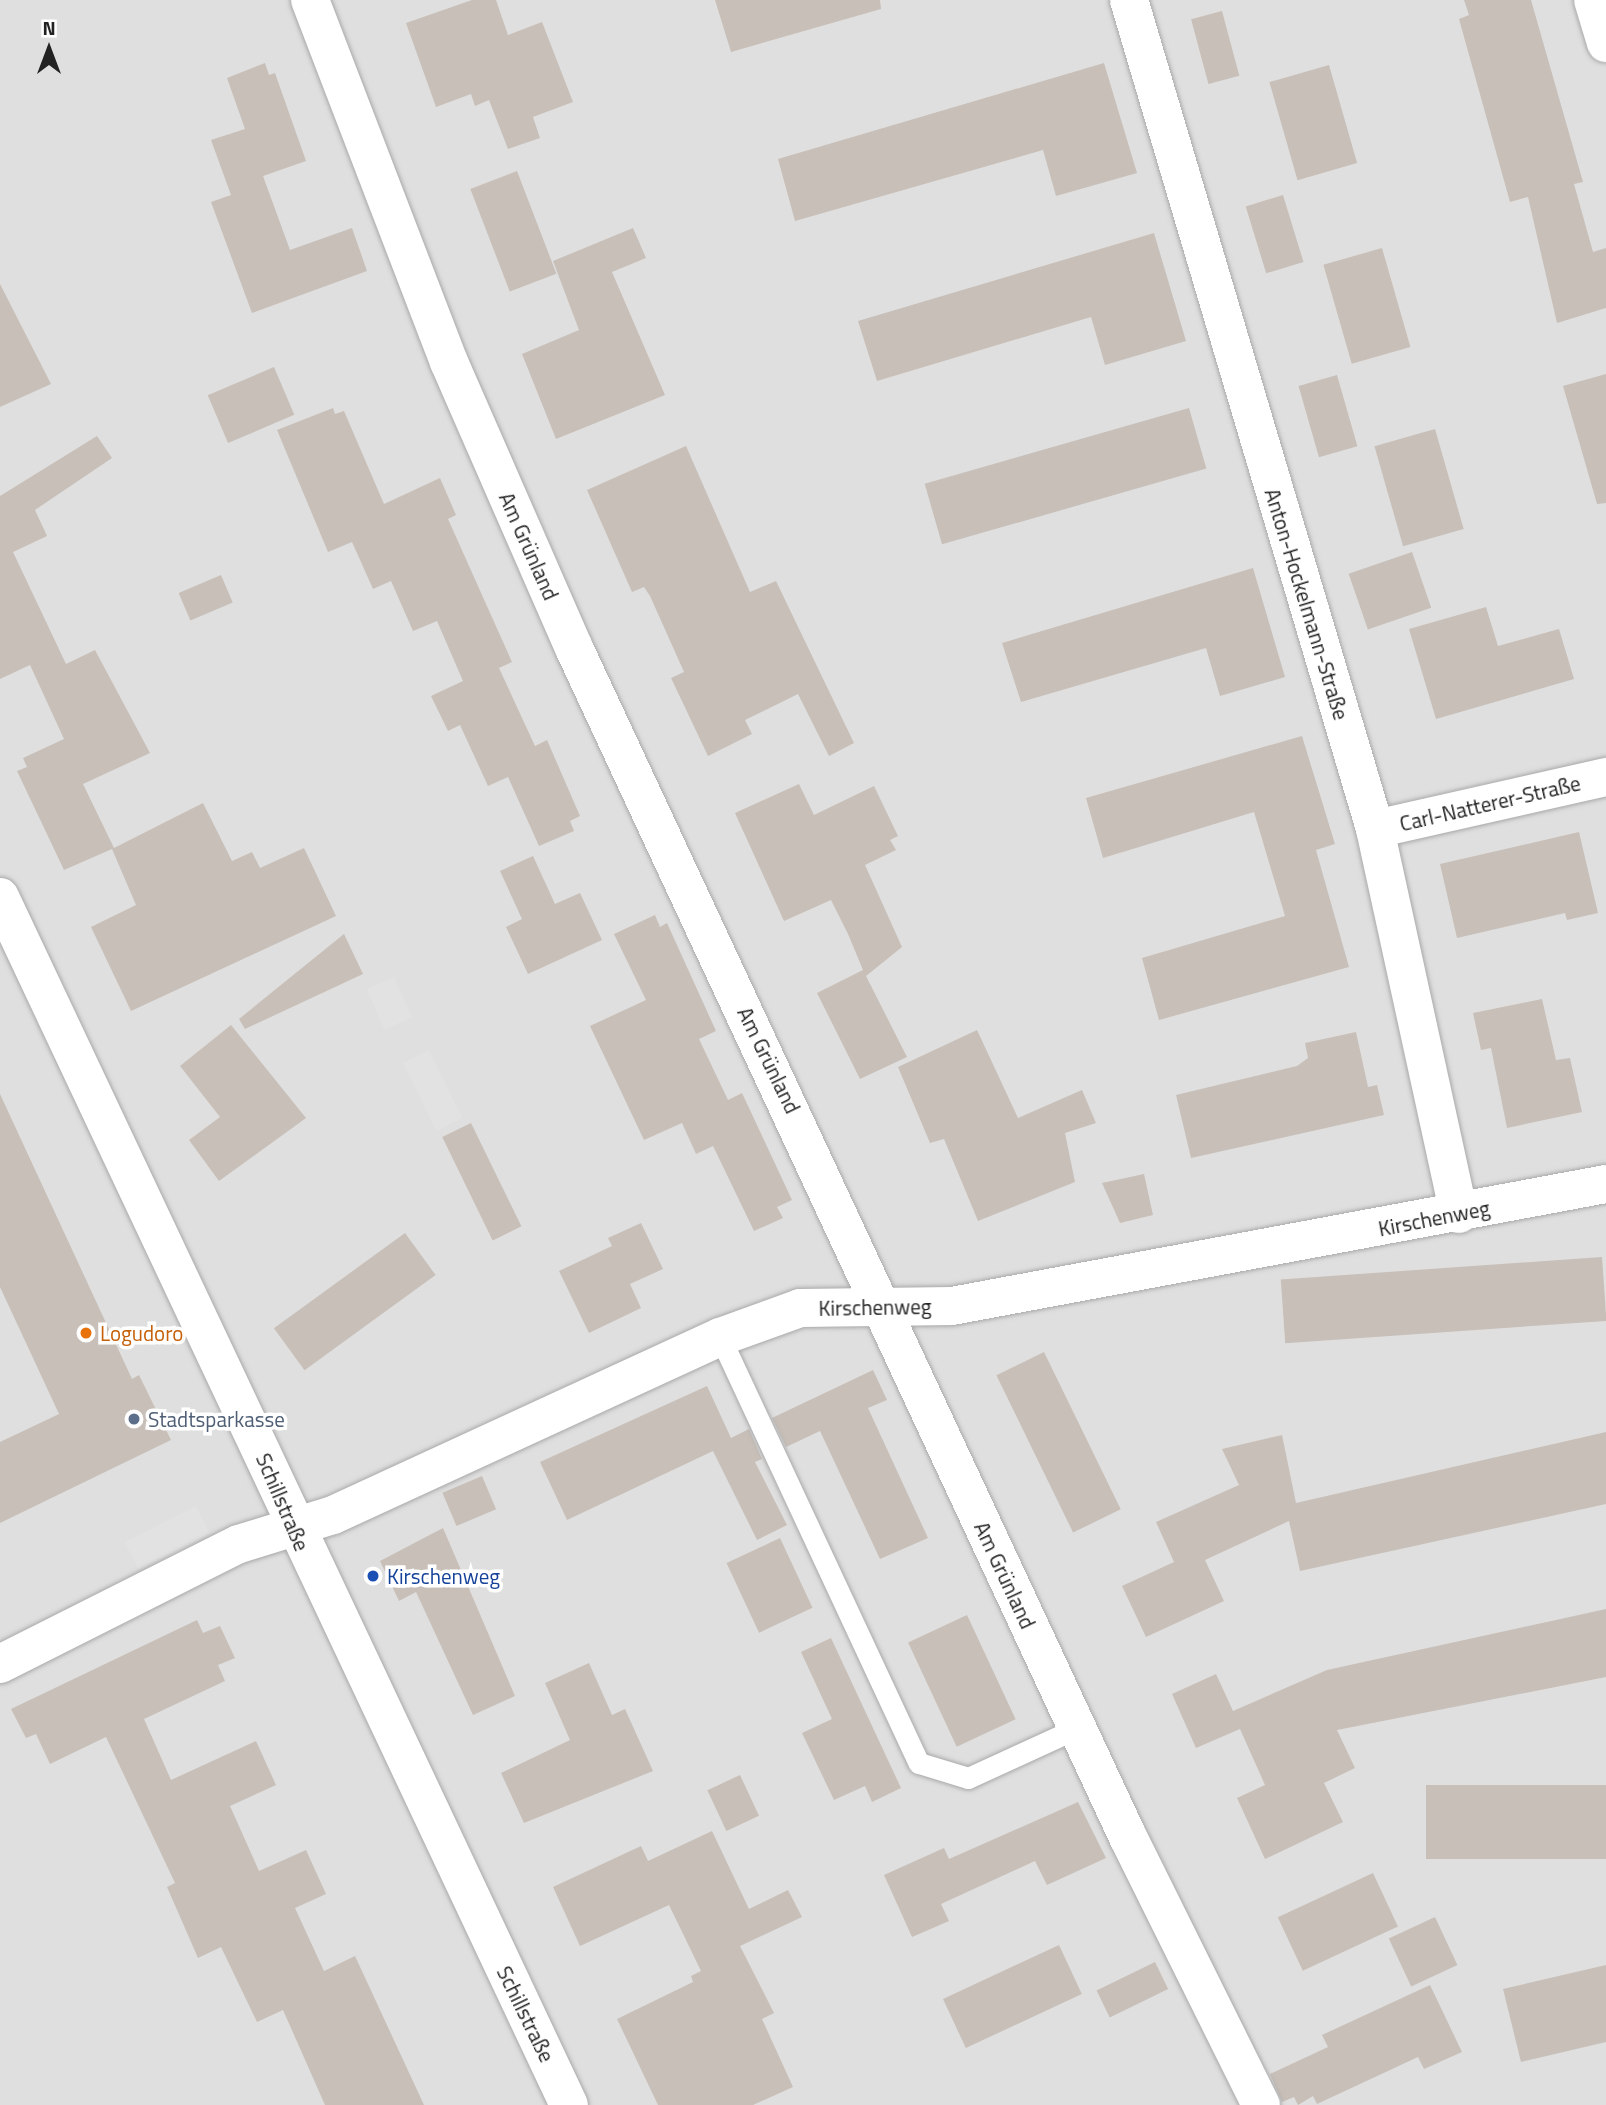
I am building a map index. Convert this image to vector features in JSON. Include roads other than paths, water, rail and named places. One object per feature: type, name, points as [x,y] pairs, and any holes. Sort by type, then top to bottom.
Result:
[{"type":"street","name":"Am Grünland","points":[[310,0],[471,412],[880,1308],[1077,1728],[1261,2105]]},
{"type":"street","name":"Anton-Hockelmann-Straße","points":[[1129,0],[1375,829],[1459,1214]]},
{"type":"street","points":[[1594,0],[1606,43]]},
{"type":"street","name":"Carl-Natterer-Straße","points":[[1375,829],[1606,777]]},
{"type":"street","name":"Schillstraße","points":[[0,897],[221,1354],[293,1529],[569,2105]]},
{"type":"street","name":"Kirschenweg","points":[[0,1664],[239,1544],[293,1529],[720,1337],[800,1308],[952,1306],[1459,1214],[1606,1184]]},
{"type":"lane","points":[[720,1337],[919,1763],[968,1778],[1077,1728]]},
{"type":"place","name":"Logudoro","points":[[86,1333]]},
{"type":"place","name":"Stadtsparkasse","points":[[134,1419]]},
{"type":"place","name":"Kirschenweg","points":[[373,1576]]}]
